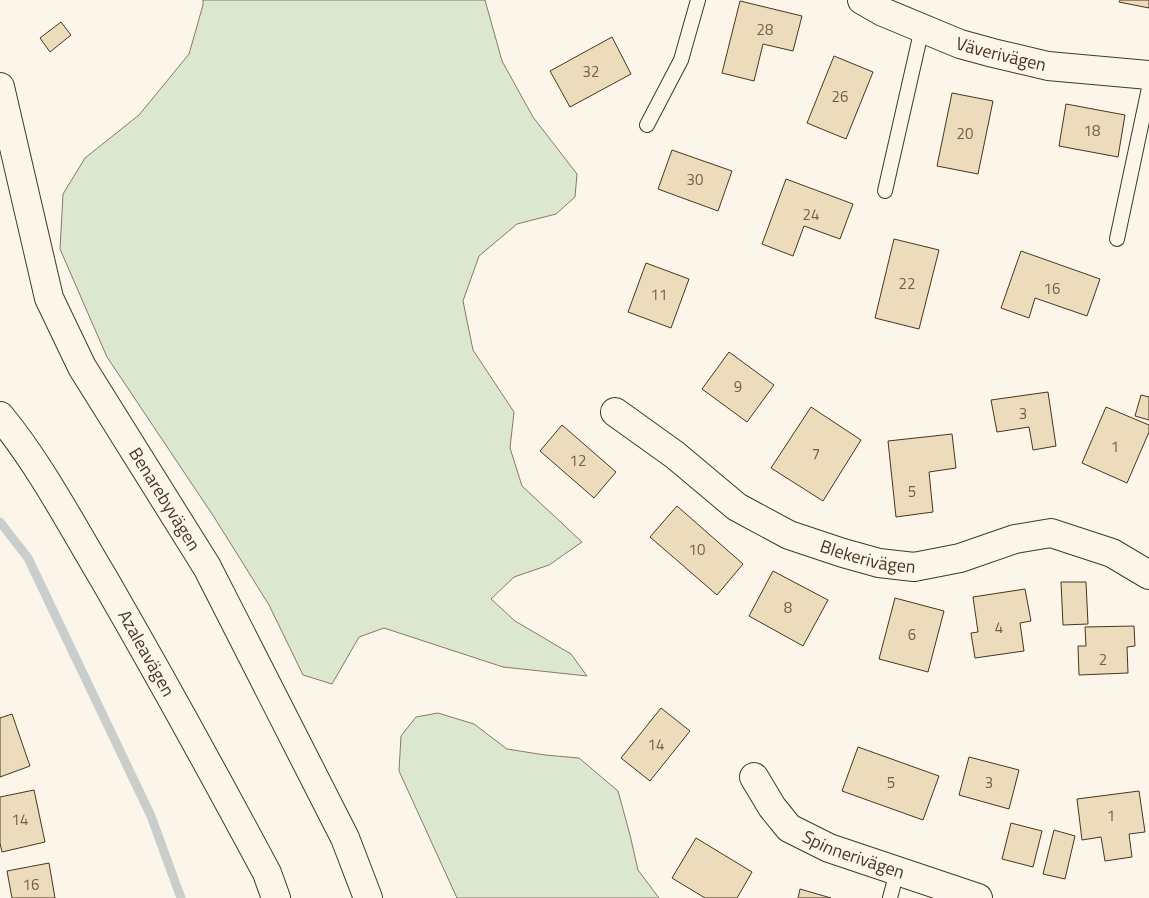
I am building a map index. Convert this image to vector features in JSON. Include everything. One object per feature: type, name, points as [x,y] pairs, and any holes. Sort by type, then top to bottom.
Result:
[{"type":"street","name":"Väverivägen","points":[[862,0],[883,12],[960,44],[1048,66],[1149,75]]},
{"type":"street","name":"Benarebyvägen","points":[[0,87],[49,298],[82,367],[207,567],[345,838],[368,898]]},
{"type":"street","name":"Blekerivägen","points":[[615,412],[675,455],[737,507],[789,535],[842,553],[879,563],[914,567],[960,558],[1015,539],[1051,533],[1112,553],[1149,575]]},
{"type":"street","name":"Azaleavägen","points":[[0,416],[55,496],[164,683],[267,872],[276,898]]},
{"type":"street","name":"Spinnerivägen","points":[[754,777],[772,807],[789,828],[829,848],[978,898]]},
{"type":"lane","points":[[646,125],[681,60],[698,0]]},
{"type":"lane","points":[[885,191],[922,28]]},
{"type":"lane","points":[[1117,239],[1149,88]]},
{"type":"lane","points":[[890,898],[897,871]]},
{"type":"green space","points":[[203,0],[485,0],[502,61],[533,117],[577,174],[575,197],[556,214],[517,224],[479,256],[463,301],[473,350],[514,412],[510,448],[522,486],[582,542],[549,565],[514,577],[491,599],[515,621],[571,654],[587,676],[503,667],[384,628],[359,637],[332,684],[303,675],[269,605],[214,517],[107,357],[60,249],[63,194],[85,158],[139,115],[189,54]]},
{"type":"green space","points":[[438,713],[474,724],[507,749],[579,758],[618,791],[638,870],[659,898],[457,898],[399,771],[401,736],[416,717]]},
{"type":"building","points":[[1120,0],[1149,0],[1149,8],[1119,2]]},
{"type":"building","points":[[740,1],[802,16],[793,51],[763,44],[754,81],[722,73]]},
{"type":"building","points":[[61,22],[71,35],[50,52],[40,38]]},
{"type":"building","points":[[612,37],[631,74],[570,107],[550,71]]},
{"type":"building","points":[[834,56],[873,72],[846,139],[807,123]]},
{"type":"building","points":[[952,93],[993,101],[978,174],[937,166]]},
{"type":"building","points":[[1066,104],[1125,115],[1118,157],[1059,146]]},
{"type":"building","points":[[672,150],[732,171],[718,211],[658,189]]},
{"type":"building","points":[[786,179],[853,204],[840,239],[804,226],[793,256],[762,244]]},
{"type":"building","points":[[894,239],[939,250],[919,329],[875,318]]},
{"type":"building","points":[[1021,251],[1100,279],[1087,316],[1035,298],[1029,318],[1001,308]]},
{"type":"building","points":[[646,263],[689,279],[671,328],[628,312]]},
{"type":"building","points":[[729,352],[774,385],[747,422],[702,389]]},
{"type":"building","points":[[1048,392],[1056,446],[1033,450],[1029,427],[997,432],[991,400]]},
{"type":"building","points":[[1141,395],[1149,397],[1149,420],[1135,416]]},
{"type":"building","points":[[811,407],[861,440],[823,501],[771,468]]},
{"type":"building","points":[[1106,407],[1149,425],[1149,432],[1127,483],[1082,463]]},
{"type":"building","points":[[562,425],[616,472],[594,498],[540,451]]},
{"type":"building","points":[[952,434],[956,468],[929,472],[933,512],[896,517],[888,441]]},
{"type":"building","points":[[677,506],[743,564],[717,595],[650,537]]},
{"type":"building","points":[[773,571],[828,600],[803,646],[749,616]]},
{"type":"building","points":[[1061,582],[1086,582],[1088,624],[1063,625]]},
{"type":"building","points":[[1025,589],[1031,621],[1020,623],[1024,651],[975,658],[971,633],[978,632],[973,597]]},
{"type":"building","points":[[895,598],[944,611],[928,672],[879,659]]},
{"type":"building","points":[[1134,626],[1135,646],[1127,647],[1128,673],[1079,675],[1078,646],[1086,646],[1085,627]]},
{"type":"building","points":[[661,708],[690,731],[650,781],[621,758]]},
{"type":"building","points":[[12,714],[30,766],[0,777],[0,718]]},
{"type":"building","points":[[858,747],[939,776],[923,820],[842,791]]},
{"type":"building","points":[[969,757],[1019,770],[1009,809],[959,795]]},
{"type":"building","points":[[34,790],[45,842],[2,852],[0,843],[0,797]]},
{"type":"building","points":[[1139,791],[1145,832],[1129,834],[1132,857],[1105,861],[1101,837],[1082,840],[1077,799]]},
{"type":"building","points":[[1011,823],[1042,831],[1033,867],[1002,859]]},
{"type":"building","points":[[1054,830],[1075,836],[1065,879],[1043,874]]},
{"type":"building","points":[[696,838],[752,872],[737,898],[705,898],[672,878]]},
{"type":"building","points":[[49,863],[55,898],[12,898],[7,871]]},
{"type":"building","points":[[800,889],[831,898],[798,898]]},
{"type":"waterway","points":[[0,522],[28,558],[151,816],[181,898]]}]
